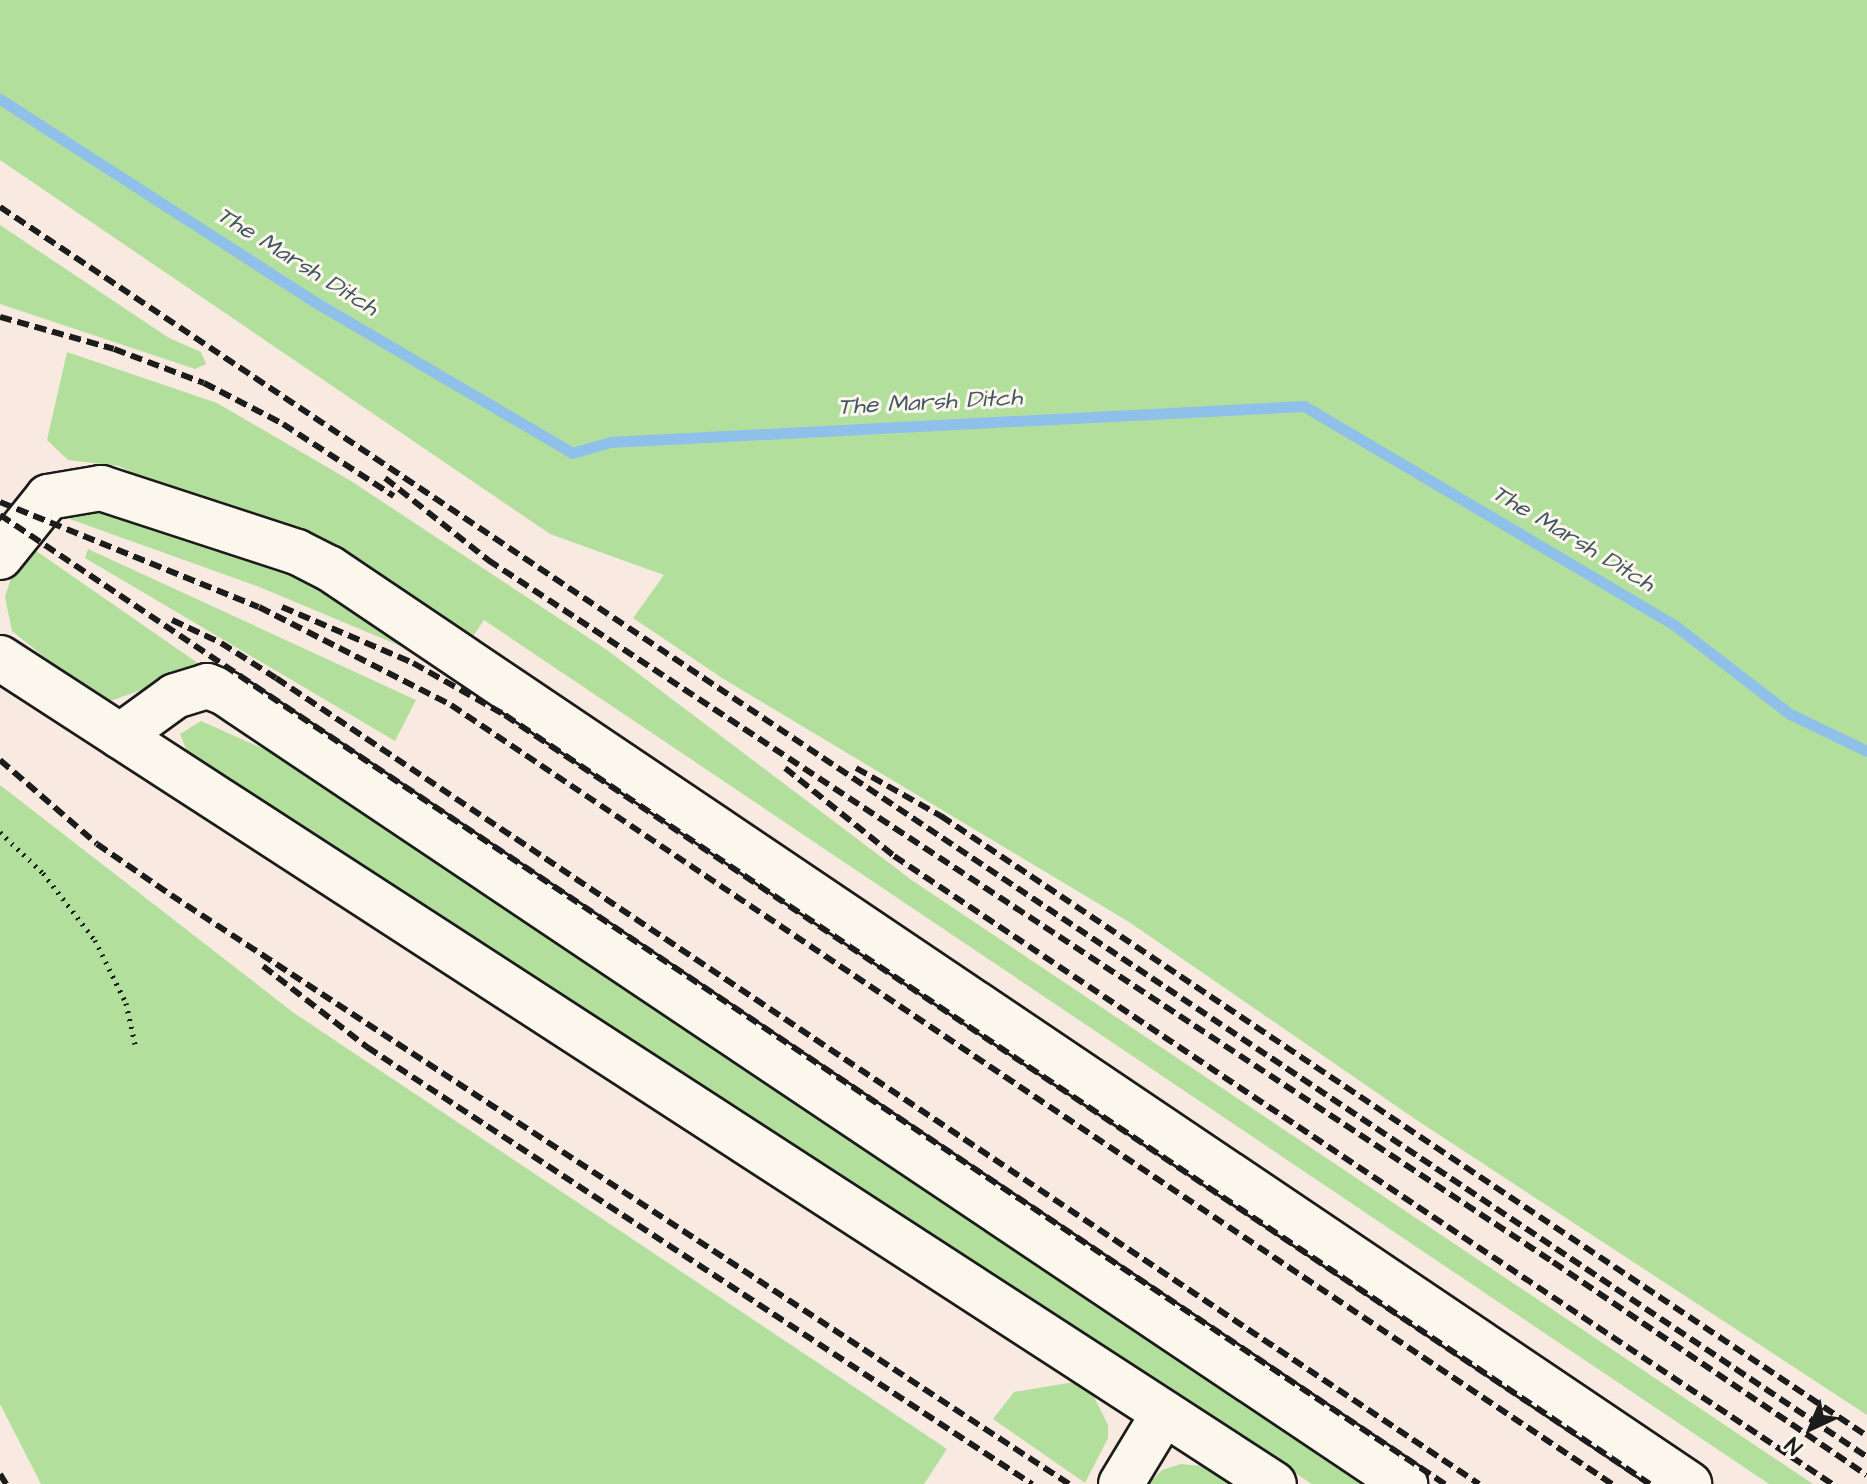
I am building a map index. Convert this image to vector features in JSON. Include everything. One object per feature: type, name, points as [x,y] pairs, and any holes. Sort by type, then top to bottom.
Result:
[{"type":"lane","points":[[0,557],[48,497],[101,488],[297,552],[329,568],[1689,1484]]},
{"type":"lane","points":[[0,658],[1274,1484]]},
{"type":"lane","points":[[120,736],[175,696],[207,686],[225,693],[1405,1484]]},
{"type":"lane","points":[[1121,1484],[1164,1413]]},
{"type":"path","points":[[0,832],[43,873],[95,940],[126,1003],[135,1044]]},
{"type":"green space","points":[[0,0],[1867,0],[1867,1415],[1415,1119],[1129,922],[722,678],[633,618],[664,575],[550,534],[0,160]]},
{"type":"green space","points":[[0,225],[169,338],[201,352],[206,364],[195,369],[0,304]]},
{"type":"green space","points":[[67,352],[217,403],[351,481],[607,650],[913,881],[1813,1484],[1769,1484],[484,620],[467,645],[119,466],[68,460],[47,440]]},
{"type":"green space","points":[[88,504],[325,583],[422,655],[257,586],[64,517],[71,505]]},
{"type":"green space","points":[[29,546],[205,668],[110,701],[75,682],[12,631],[5,597],[18,556]]},
{"type":"green space","points":[[88,549],[416,700],[395,741],[85,558]]},
{"type":"green space","points":[[201,721],[289,760],[1380,1484],[1312,1484],[188,754],[180,734]]},
{"type":"green space","points":[[0,785],[294,1013],[947,1449],[924,1484],[41,1484],[0,1404]]},
{"type":"green space","points":[[1074,1382],[1093,1395],[1108,1425],[1108,1438],[1085,1483],[993,1419],[1014,1392]]},
{"type":"green space","points":[[1181,1464],[1202,1466],[1232,1484],[1148,1484],[1162,1470]]},
{"type":"waterway","name":"The Marsh Ditch","points":[[0,99],[315,302],[572,453],[610,442],[1304,406],[1673,624],[1790,714],[1867,751]]},
{"type":"railway","points":[[0,207],[1867,1457]]},
{"type":"railway","points":[[0,317],[114,349],[204,383],[283,424],[394,496]]},
{"type":"railway","points":[[385,478],[488,560],[1553,1262],[1867,1475]]},
{"type":"railway","points":[[0,502],[259,607],[451,705],[1612,1484]]},
{"type":"railway","points":[[0,515],[1445,1484]]},
{"type":"railway","points":[[282,607],[413,663],[505,715],[1650,1484]]},
{"type":"railway","points":[[172,620],[221,643],[276,678],[1479,1484]]},
{"type":"railway","points":[[0,760],[97,844],[171,895],[1069,1484]]},
{"type":"railway","points":[[785,768],[894,856],[1832,1484]]},
{"type":"railway","points":[[856,768],[941,816],[1867,1436]]},
{"type":"railway","points":[[263,966],[367,1047],[1032,1484]]},
{"type":"railway","points":[[0,1474],[6,1484]]}]
